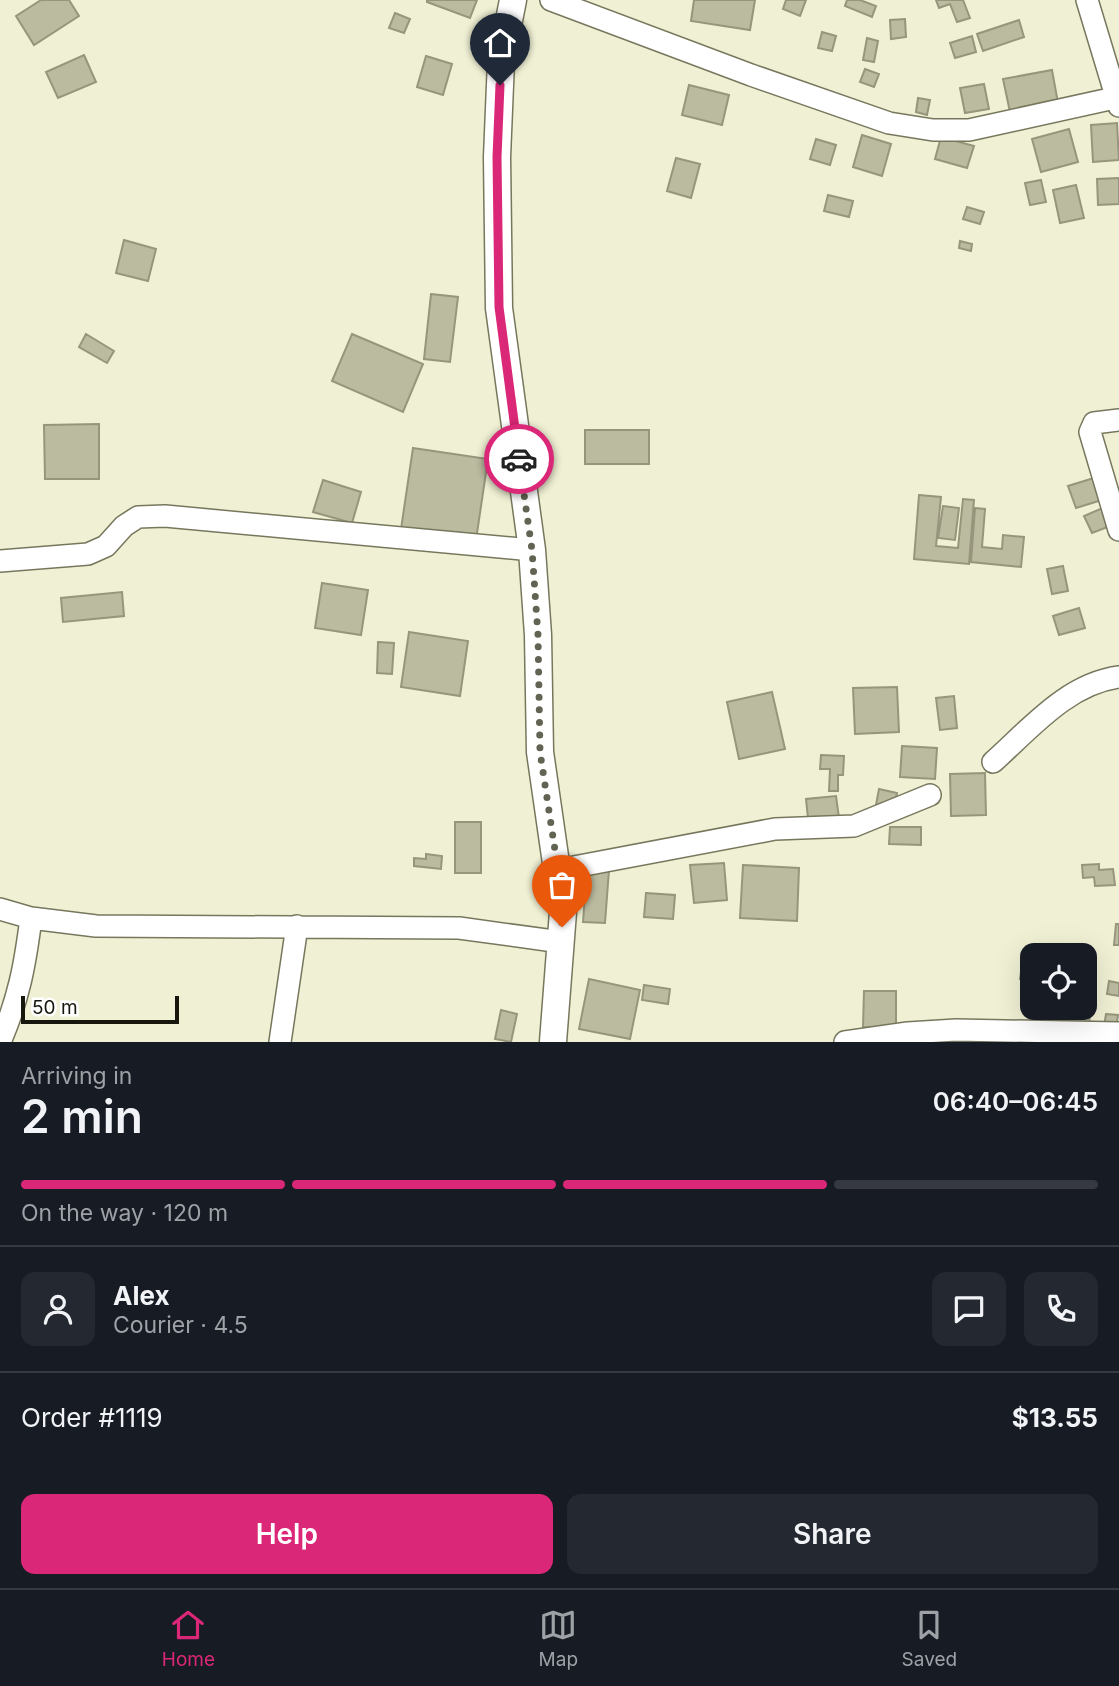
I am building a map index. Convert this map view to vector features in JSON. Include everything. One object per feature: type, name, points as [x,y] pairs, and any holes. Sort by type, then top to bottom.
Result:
[{"type":"street","points":[[513,0],[500,74],[497,157],[499,307],[532,550],[538,635],[540,752],[563,912],[553,1042]]},
{"type":"street","points":[[551,0],[751,75],[888,122],[933,130],[970,130],[1118,100],[1087,0]]},
{"type":"street","points":[[1119,420],[1094,423],[1090,432],[1119,530]]},
{"type":"street","points":[[0,561],[88,554],[106,546],[124,526],[138,517],[166,516],[532,550]]},
{"type":"street","points":[[992,762],[1072,693],[1100,679],[1119,677]]},
{"type":"street","points":[[558,870],[775,829],[854,827],[930,795]]},
{"type":"street","points":[[0,909],[31,918],[96,926],[459,928],[561,942]]},
{"type":"street","points":[[0,1042],[15,1008],[24,971],[31,918]]},
{"type":"street","points":[[280,1042],[297,926]]},
{"type":"street","points":[[845,1042],[908,1032],[956,1030],[1119,1033]]},
{"type":"building","points":[[41,0],[69,0],[79,16],[34,45],[16,16]]},
{"type":"building","points":[[427,0],[477,0],[470,18]]},
{"type":"building","points":[[694,0],[755,0],[750,30],[691,21]]},
{"type":"building","points":[[786,0],[806,0],[800,16],[783,9]]},
{"type":"building","points":[[847,0],[860,0],[876,6],[872,17],[845,6]]},
{"type":"building","points":[[936,0],[963,0],[970,18],[957,22],[950,4],[939,8]]},
{"type":"building","points":[[395,13],[410,19],[404,33],[389,28]]},
{"type":"building","points":[[905,19],[906,37],[891,39],[890,20]]},
{"type":"building","points":[[1019,20],[1024,37],[983,51],[977,34]]},
{"type":"building","points":[[822,32],[836,36],[832,51],[818,48]]},
{"type":"building","points":[[972,36],[976,52],[955,58],[950,43]]},
{"type":"building","points":[[867,38],[878,41],[874,62],[863,60]]},
{"type":"building","points":[[84,55],[96,82],[58,98],[46,72]]},
{"type":"building","points":[[426,56],[452,64],[443,95],[417,87]]},
{"type":"building","points":[[865,69],[879,74],[874,87],[860,82]]},
{"type":"building","points":[[1052,70],[1058,103],[1010,112],[1003,79]]},
{"type":"building","points":[[984,84],[989,109],[965,113],[960,88]]},
{"type":"building","points":[[689,85],[729,95],[722,125],[682,115]]},
{"type":"building","points":[[918,98],[930,100],[927,115],[916,112]]},
{"type":"building","points":[[1117,123],[1119,160],[1093,162],[1091,125]]},
{"type":"building","points":[[1069,129],[1078,162],[1041,172],[1032,139]]},
{"type":"building","points":[[862,135],[891,144],[882,176],[853,167]]},
{"type":"building","points":[[941,137],[974,146],[967,168],[935,159]]},
{"type":"building","points":[[816,139],[836,145],[830,165],[810,159]]},
{"type":"building","points":[[676,158],[700,164],[691,198],[667,191]]},
{"type":"building","points":[[1119,178],[1119,204],[1098,205],[1097,179]]},
{"type":"building","points":[[1041,180],[1046,202],[1030,205],[1025,183]]},
{"type":"building","points":[[1076,185],[1084,218],[1060,223],[1053,190]]},
{"type":"building","points":[[828,195],[853,201],[849,217],[824,211]]},
{"type":"building","points":[[967,207],[984,212],[980,224],[963,219]]},
{"type":"building","points":[[124,240],[156,249],[148,281],[116,273]]},
{"type":"building","points":[[960,241],[972,244],[971,251],[959,248]]},
{"type":"building","points":[[431,294],[458,297],[450,362],[424,359]]},
{"type":"building","points":[[86,334],[114,351],[107,363],[79,347]]},
{"type":"building","points":[[352,334],[423,364],[403,412],[332,381]]},
{"type":"building","points":[[99,424],[99,479],[45,479],[44,425]]},
{"type":"building","points":[[585,430],[649,430],[649,464],[585,464]]},
{"type":"building","points":[[413,448],[488,459],[476,540],[401,529]]},
{"type":"building","points":[[1097,477],[1105,499],[1076,508],[1068,486]]},
{"type":"building","points":[[323,480],[361,492],[352,523],[313,512]]},
{"type":"building","points":[[919,495],[941,497],[936,546],[958,548],[963,499],[974,500],[969,564],[914,559]]},
{"type":"building","points":[[943,506],[959,508],[955,540],[938,538]]},
{"type":"building","points":[[1105,507],[1113,525],[1092,533],[1084,516]]},
{"type":"building","points":[[975,508],[985,509],[982,547],[1002,549],[1003,535],[1024,537],[1021,567],[971,562]]},
{"type":"building","points":[[1063,566],[1068,591],[1052,594],[1047,569]]},
{"type":"building","points":[[322,583],[368,590],[361,635],[315,628]]},
{"type":"building","points":[[122,592],[124,616],[63,622],[61,598]]},
{"type":"building","points":[[1079,608],[1085,628],[1059,635],[1053,616]]},
{"type":"building","points":[[409,632],[468,641],[460,696],[401,687]]},
{"type":"building","points":[[378,642],[394,643],[392,674],[377,673]]},
{"type":"building","points":[[897,687],[899,732],[855,734],[853,688]]},
{"type":"building","points":[[772,692],[785,749],[739,759],[727,702]]},
{"type":"building","points":[[954,696],[957,728],[940,730],[936,698]]},
{"type":"building","points":[[902,746],[937,748],[935,779],[900,777]]},
{"type":"building","points":[[821,755],[844,756],[843,775],[838,775],[838,791],[829,791],[830,769],[820,769]]},
{"type":"building","points":[[985,773],[986,815],[951,816],[950,774]]},
{"type":"building","points":[[879,789],[897,793],[894,808],[876,805]]},
{"type":"building","points":[[836,796],[840,825],[809,828],[806,799]]},
{"type":"building","points":[[455,822],[481,822],[481,873],[455,873]]},
{"type":"building","points":[[890,827],[921,827],[921,845],[889,844]]},
{"type":"building","points":[[426,854],[442,856],[441,869],[414,866],[414,858],[426,859]]},
{"type":"building","points":[[724,863],[727,900],[694,903],[690,865]]},
{"type":"building","points":[[1099,864],[1099,870],[1113,869],[1115,885],[1095,886],[1094,877],[1083,878],[1082,865]]},
{"type":"building","points":[[743,865],[799,868],[797,921],[740,918]]},
{"type":"building","points":[[587,868],[609,870],[605,923],[583,922]]},
{"type":"building","points":[[646,893],[675,895],[673,919],[644,917]]},
{"type":"building","points":[[1116,924],[1119,924],[1119,945],[1114,945]]},
{"type":"building","points":[[589,979],[640,990],[630,1039],[579,1029]]},
{"type":"building","points":[[1109,981],[1119,983],[1119,996],[1107,994]]},
{"type":"building","points":[[644,985],[670,989],[668,1004],[642,1000]]},
{"type":"building","points":[[864,991],[896,991],[896,1028],[863,1027]]},
{"type":"building","points":[[501,1010],[517,1014],[511,1042],[495,1039]]},
{"type":"building","points":[[1106,1014],[1118,1015],[1116,1028],[1104,1026]]},
{"type":"building","points":[[1066,1020],[1090,1020],[1089,1027],[1066,1025]]},
{"type":"way so far","points":[[519,459],[532,550],[538,635],[540,752],[558,870],[562,927]]},
{"type":"route","points":[[500,85],[497,157],[499,307],[519,459]]}]
